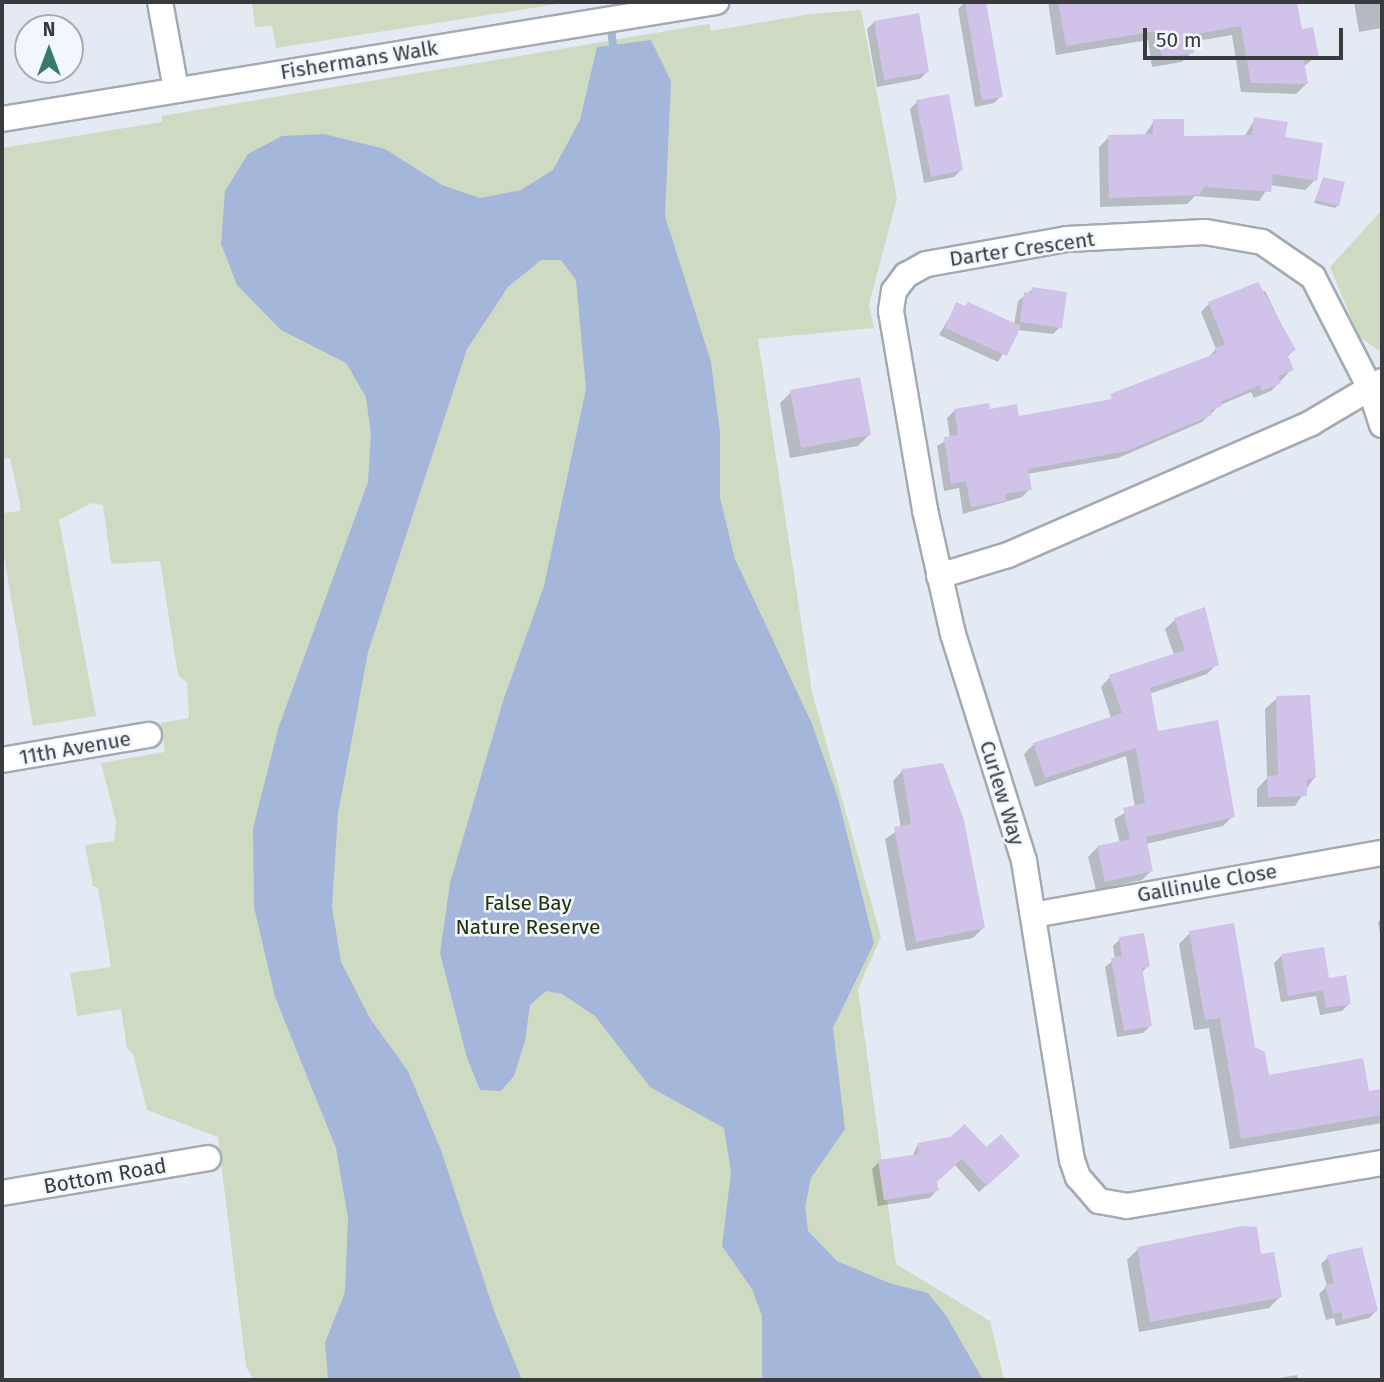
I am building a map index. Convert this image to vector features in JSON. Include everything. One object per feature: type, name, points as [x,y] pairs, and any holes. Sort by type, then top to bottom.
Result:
[{"type":"street","points":[[160,2],[176,89]]},
{"type":"street","name":"Fishermans Walk","points":[[2,119],[716,2]]},
{"type":"street","name":"Darter Crescent","points":[[939,576],[891,311],[894,290],[906,275],[926,264],[1067,239],[1205,232],[1262,242],[1313,277],[1376,384],[1382,425]]},
{"type":"street","points":[[939,576],[1008,555],[1311,423],[1376,384]]},
{"type":"street","name":"Curlew Way","points":[[939,576],[953,634],[1024,861],[1072,1160],[1086,1189],[1099,1201],[1145,1204],[1382,1163]]},
{"type":"street","name":"11th Avenue","points":[[2,760],[149,735]]},
{"type":"street","name":"Gallinule Close","points":[[1033,915],[1382,853]]},
{"type":"street","name":"Bottom Road","points":[[2,1194],[208,1158]]},
{"type":"green space","points":[[252,2],[570,2],[276,48],[272,26],[255,27]]},
{"type":"green space","name":"False Bay Nature Reserve","points":[[861,10],[897,198],[869,305],[874,328],[758,339],[812,692],[881,937],[858,989],[896,1264],[990,1321],[1004,1380],[254,1380],[246,1367],[218,1137],[147,1110],[133,1054],[127,1048],[121,1009],[77,1016],[70,973],[111,967],[98,888],[93,886],[85,845],[114,841],[116,822],[101,763],[165,752],[161,723],[189,718],[187,683],[178,675],[160,561],[111,564],[103,505],[92,503],[59,520],[96,716],[33,726],[2,545],[2,513],[20,511],[20,504],[10,458],[2,459],[2,148],[162,122],[162,116],[709,24],[711,31],[809,14]]},
{"type":"green space","points":[[1382,210],[1382,352],[1359,337],[1330,267]]},
{"type":"water","points":[[651,40],[671,81],[665,216],[711,362],[720,432],[720,498],[735,559],[812,724],[838,798],[874,943],[833,1028],[845,1129],[811,1178],[805,1207],[808,1231],[837,1261],[889,1283],[928,1293],[947,1317],[983,1380],[762,1380],[762,1316],[752,1289],[722,1246],[731,1172],[724,1128],[650,1087],[595,1016],[562,994],[546,991],[530,1005],[525,1041],[514,1076],[501,1091],[480,1090],[467,1058],[440,953],[450,883],[503,701],[544,586],[586,389],[576,280],[561,260],[541,260],[508,287],[467,349],[368,652],[338,814],[332,907],[341,962],[371,1020],[408,1071],[441,1150],[494,1311],[522,1380],[328,1380],[325,1343],[345,1292],[348,1218],[336,1148],[275,997],[254,907],[253,828],[279,726],[368,482],[371,435],[366,397],[346,363],[281,330],[237,285],[221,244],[225,191],[248,154],[282,136],[324,134],[385,149],[442,185],[480,198],[521,190],[553,170],[580,120],[597,47]]},
{"type":"building","points":[[965,2],[986,2],[1003,97],[982,100]]},
{"type":"building","points":[[1058,2],[1297,2],[1302,29],[1313,27],[1319,57],[1304,60],[1308,84],[1251,83],[1241,26],[1191,35],[1194,53],[1162,58],[1157,31],[1066,46]]},
{"type":"building","points":[[919,13],[929,72],[884,80],[874,21]]},
{"type":"building","points":[[949,94],[963,170],[931,177],[916,100]]},
{"type":"building","points":[[1254,117],[1288,122],[1285,137],[1323,143],[1317,181],[1273,174],[1271,192],[1205,187],[1199,195],[1109,198],[1108,135],[1153,134],[1153,119],[1184,119],[1184,136],[1252,135]]},
{"type":"building","points":[[1323,177],[1345,182],[1339,206],[1316,200]]},
{"type":"building","points":[[1258,282],[1296,350],[1287,354],[1294,370],[1278,376],[1281,383],[1262,391],[1260,385],[1221,402],[1222,406],[1210,411],[1212,415],[1127,451],[1028,469],[1032,490],[1005,494],[1006,501],[971,507],[966,481],[951,484],[944,437],[958,435],[954,409],[989,403],[990,409],[1017,404],[1019,416],[1112,399],[1110,394],[1217,353],[1215,348],[1225,344],[1208,302]]},
{"type":"building","points":[[1032,287],[1067,292],[1062,328],[1020,322],[1024,292],[1032,293]]},
{"type":"building","points":[[956,302],[965,306],[968,302],[1021,326],[1007,356],[945,328]]},
{"type":"building","points":[[860,377],[871,435],[801,448],[790,390]]},
{"type":"building","points":[[1205,607],[1219,665],[1150,688],[1158,731],[1218,720],[1235,817],[1146,837],[1153,871],[1105,882],[1097,846],[1130,839],[1123,808],[1145,803],[1136,748],[1045,778],[1033,743],[1122,713],[1109,675],[1185,650],[1174,618]]},
{"type":"building","points":[[1310,695],[1316,778],[1307,779],[1307,796],[1268,797],[1267,776],[1278,775],[1276,696]]},
{"type":"building","points":[[943,763],[964,820],[985,928],[916,942],[894,827],[911,824],[902,769]]},
{"type":"building","points":[[1234,923],[1255,1047],[1265,1052],[1269,1075],[1363,1058],[1369,1091],[1382,1089],[1382,1115],[1241,1139],[1220,1018],[1205,1020],[1189,931]]},
{"type":"building","points":[[1144,933],[1150,967],[1142,968],[1152,1026],[1124,1031],[1111,958],[1122,956],[1119,937]]},
{"type":"building","points":[[1324,947],[1329,978],[1346,975],[1351,1004],[1326,1008],[1323,990],[1288,996],[1281,954]]},
{"type":"building","points":[[965,1124],[986,1147],[1001,1134],[1020,1156],[987,1186],[962,1159],[937,1182],[939,1191],[884,1200],[878,1160],[919,1154],[917,1143],[950,1137]]},
{"type":"building","points":[[1243,1226],[1257,1227],[1261,1254],[1274,1252],[1282,1297],[1150,1322],[1137,1247]]},
{"type":"building","points":[[1362,1247],[1378,1311],[1343,1320],[1341,1312],[1333,1314],[1325,1285],[1334,1283],[1327,1255]]},
{"type":"waterway","points":[[610,21],[614,54]]}]
